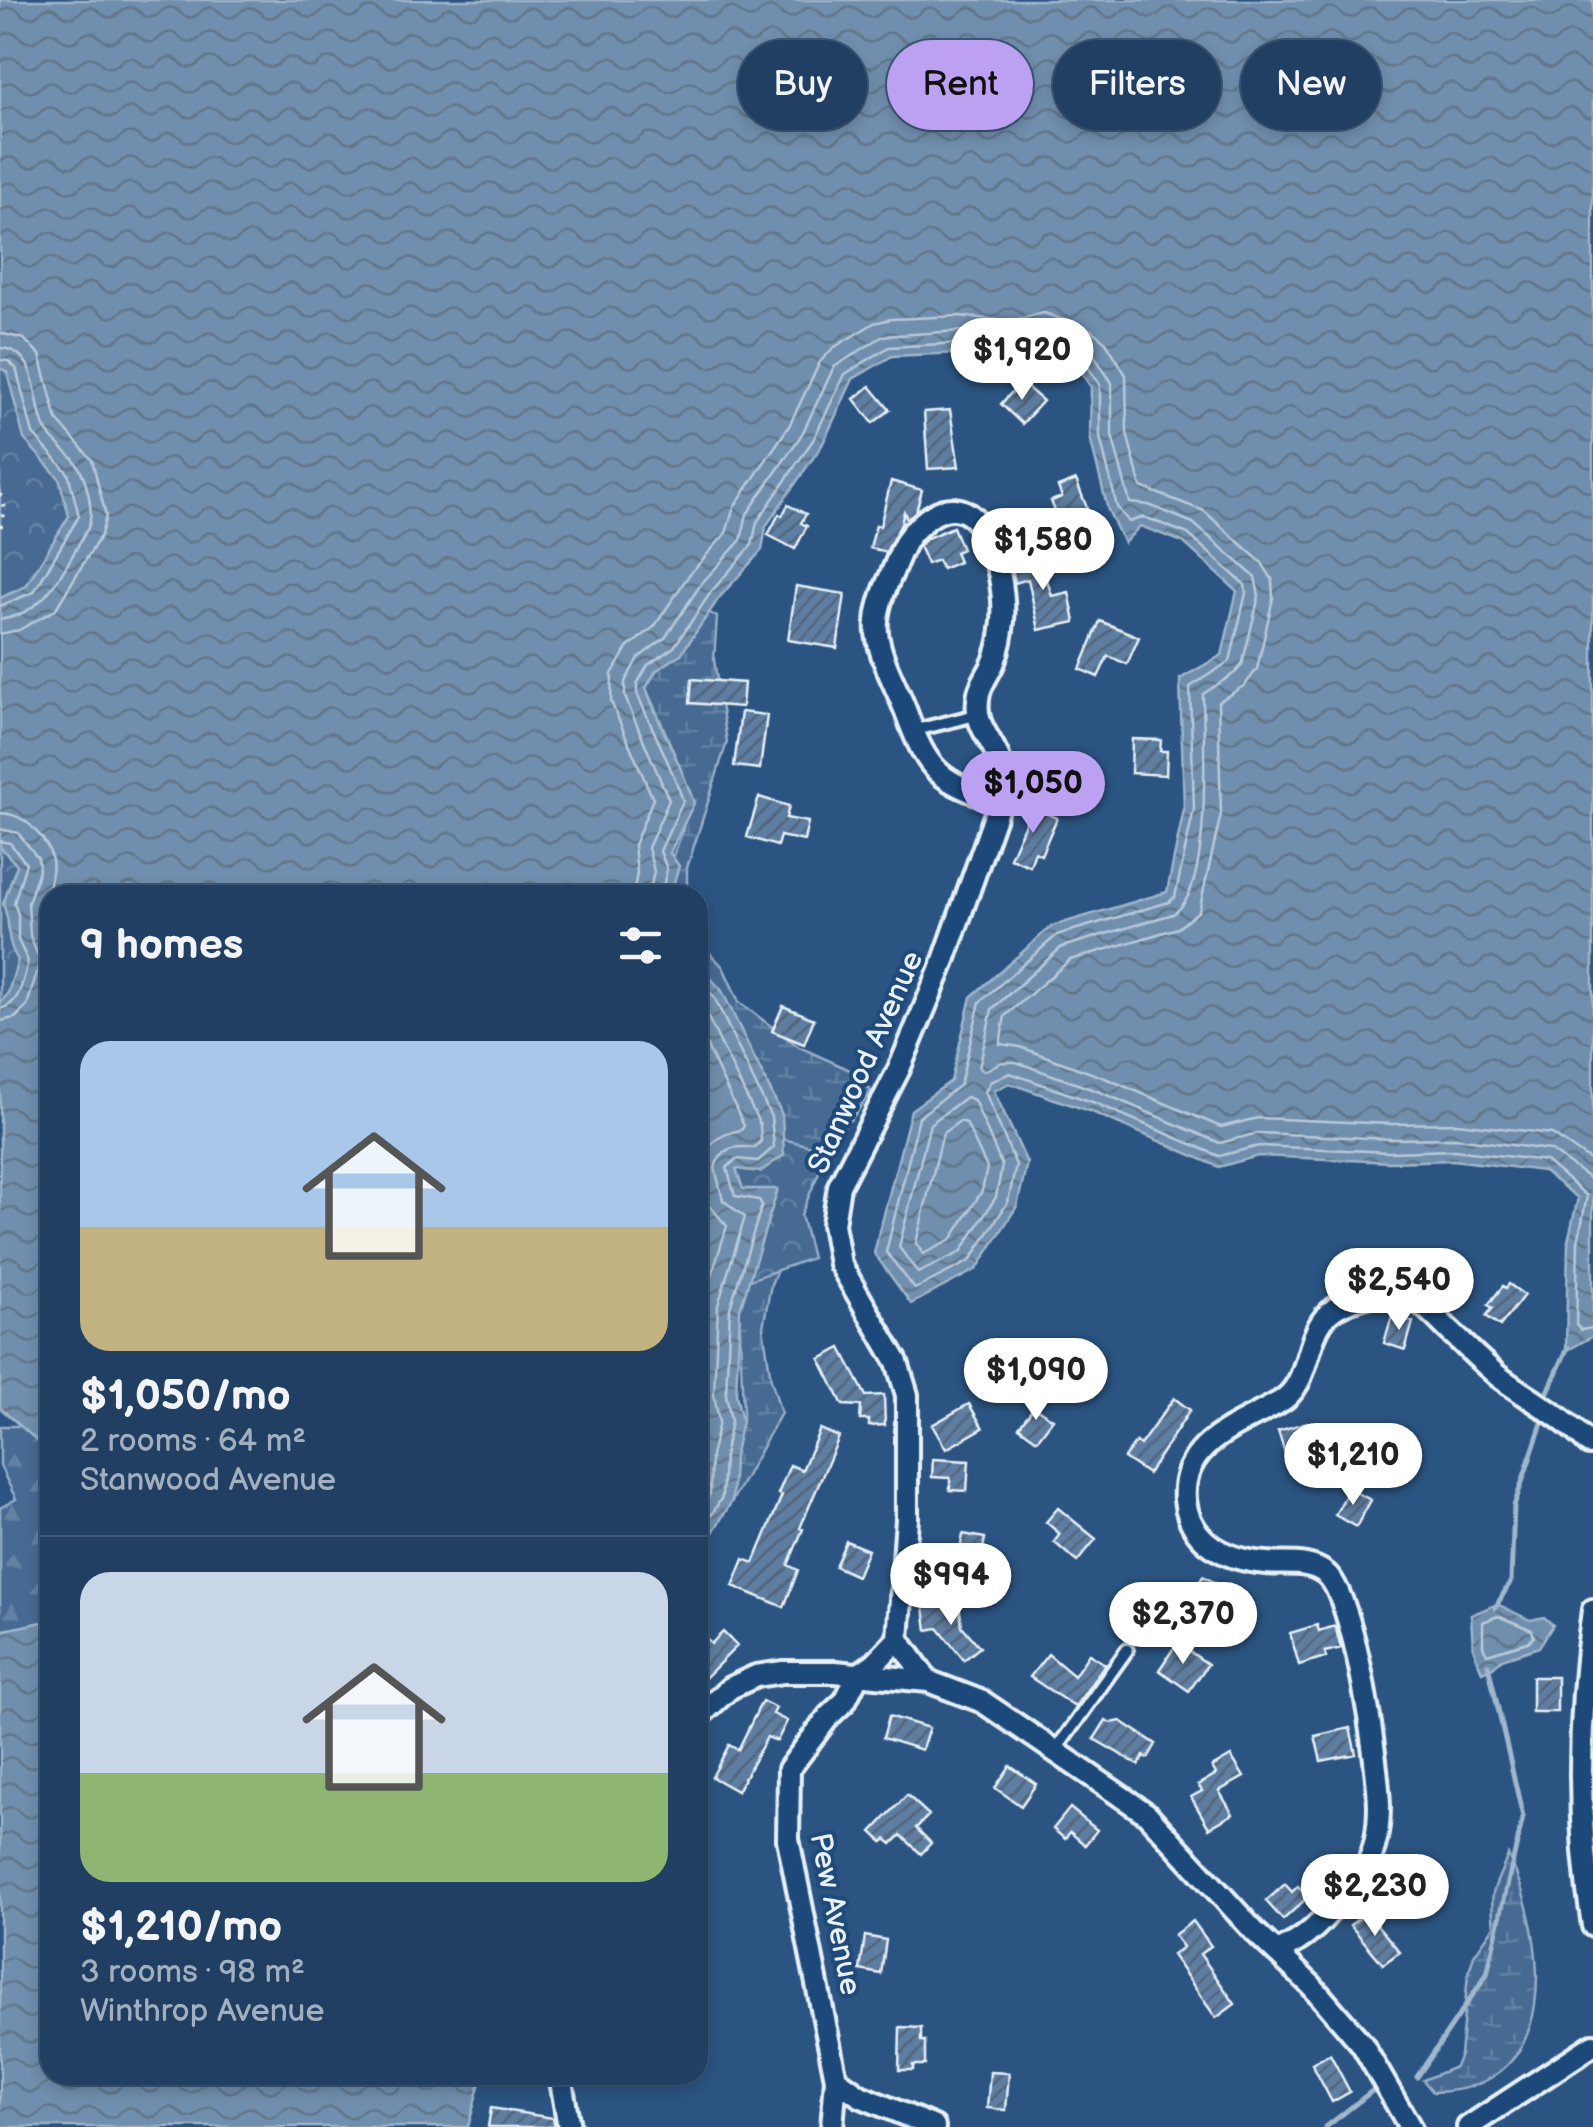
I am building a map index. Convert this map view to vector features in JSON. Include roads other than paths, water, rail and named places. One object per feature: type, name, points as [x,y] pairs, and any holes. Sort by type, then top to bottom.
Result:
[{"type":"street","points":[[957,509],[977,518],[988,535],[999,576],[1003,620],[996,658],[980,690],[976,715],[1001,763],[1003,782],[998,800],[956,787],[926,761],[912,731],[884,666],[876,629],[883,592],[910,535],[937,513],[957,509]]},
{"type":"street","name":"Stanwood Avenue","points":[[898,1639],[907,1520],[907,1395],[897,1362],[840,1264],[834,1224],[839,1186],[899,1069],[942,966],[998,800]]},
{"type":"street","points":[[1276,1952],[1308,1936],[1334,1911],[1367,1864],[1377,1832],[1379,1802],[1363,1684],[1347,1609],[1337,1584],[1324,1572],[1310,1565],[1237,1558],[1200,1538],[1188,1516],[1184,1496],[1200,1452],[1214,1437],[1288,1398],[1298,1385],[1318,1327],[1328,1314],[1340,1305],[1384,1294],[1402,1294],[1420,1302],[1500,1377],[1592,1445]]},
{"type":"street","points":[[1593,1610],[1582,1697],[1581,1800],[1586,1887],[1593,1926]]},
{"type":"street","points":[[858,1675],[898,1639],[928,1682]]},
{"type":"street","points":[[708,1708],[730,1688],[756,1676],[808,1672],[928,1682],[983,1702],[1147,1814],[1311,1985],[1362,2044],[1410,2127]]},
{"type":"street","name":"Pew Avenue","points":[[832,2127],[836,2078],[788,1838],[789,1768],[845,1701],[858,1675]]},
{"type":"street","points":[[1468,2127],[1593,2045]]},
{"type":"street","points":[[836,2078],[860,2096],[934,2127]]},
{"type":"street","points":[[562,2085],[569,2127]]},
{"type":"lane","points":[[912,731],[976,715]]},
{"type":"lane","points":[[1054,1752],[1127,1650]]},
{"type":"water","points":[[0,0],[1593,0],[1593,1336],[1566,1351],[1568,1241],[1578,1198],[1543,1171],[1453,1160],[1391,1162],[1258,1156],[1219,1167],[1092,1112],[1009,1083],[994,1091],[1027,1163],[1017,1206],[977,1269],[911,1304],[874,1253],[911,1110],[951,1081],[971,997],[1052,926],[1167,892],[1184,809],[1180,679],[1222,655],[1237,591],[1183,542],[1140,526],[1124,543],[1108,510],[1090,438],[1091,387],[1075,364],[1043,350],[1013,360],[959,353],[892,356],[853,379],[822,445],[766,526],[762,550],[719,598],[681,654],[656,671],[646,688],[694,803],[670,853],[679,866],[673,885],[40,885],[40,1443],[0,1408],[0,1003],[8,993],[18,960],[3,904],[17,865],[0,847],[0,598],[26,586],[69,516],[59,478],[24,439],[7,372],[0,368]]},
{"type":"water","points":[[708,975],[722,991],[782,1115],[784,1155],[760,1172],[736,1169],[743,1189],[778,1189],[740,1309],[736,1394],[742,1421],[734,1457],[732,1501],[708,1541]]},
{"type":"water","points":[[1497,1604],[1530,1620],[1544,1617],[1553,1625],[1539,1647],[1502,1659],[1482,1672],[1473,1648],[1471,1615]]},
{"type":"water","points":[[40,1623],[40,2085],[479,2085],[468,2127],[0,2127],[0,1631]]},
{"type":"waterway","points":[[1547,1394],[1568,1347]]},
{"type":"waterway","points":[[1495,1608],[1511,1581],[1514,1506],[1543,1420]]},
{"type":"waterway","points":[[1417,2077],[1487,1974],[1523,1817],[1488,1665]]},
{"type":"waterway","points":[[1326,2127],[1372,2091]]}]
